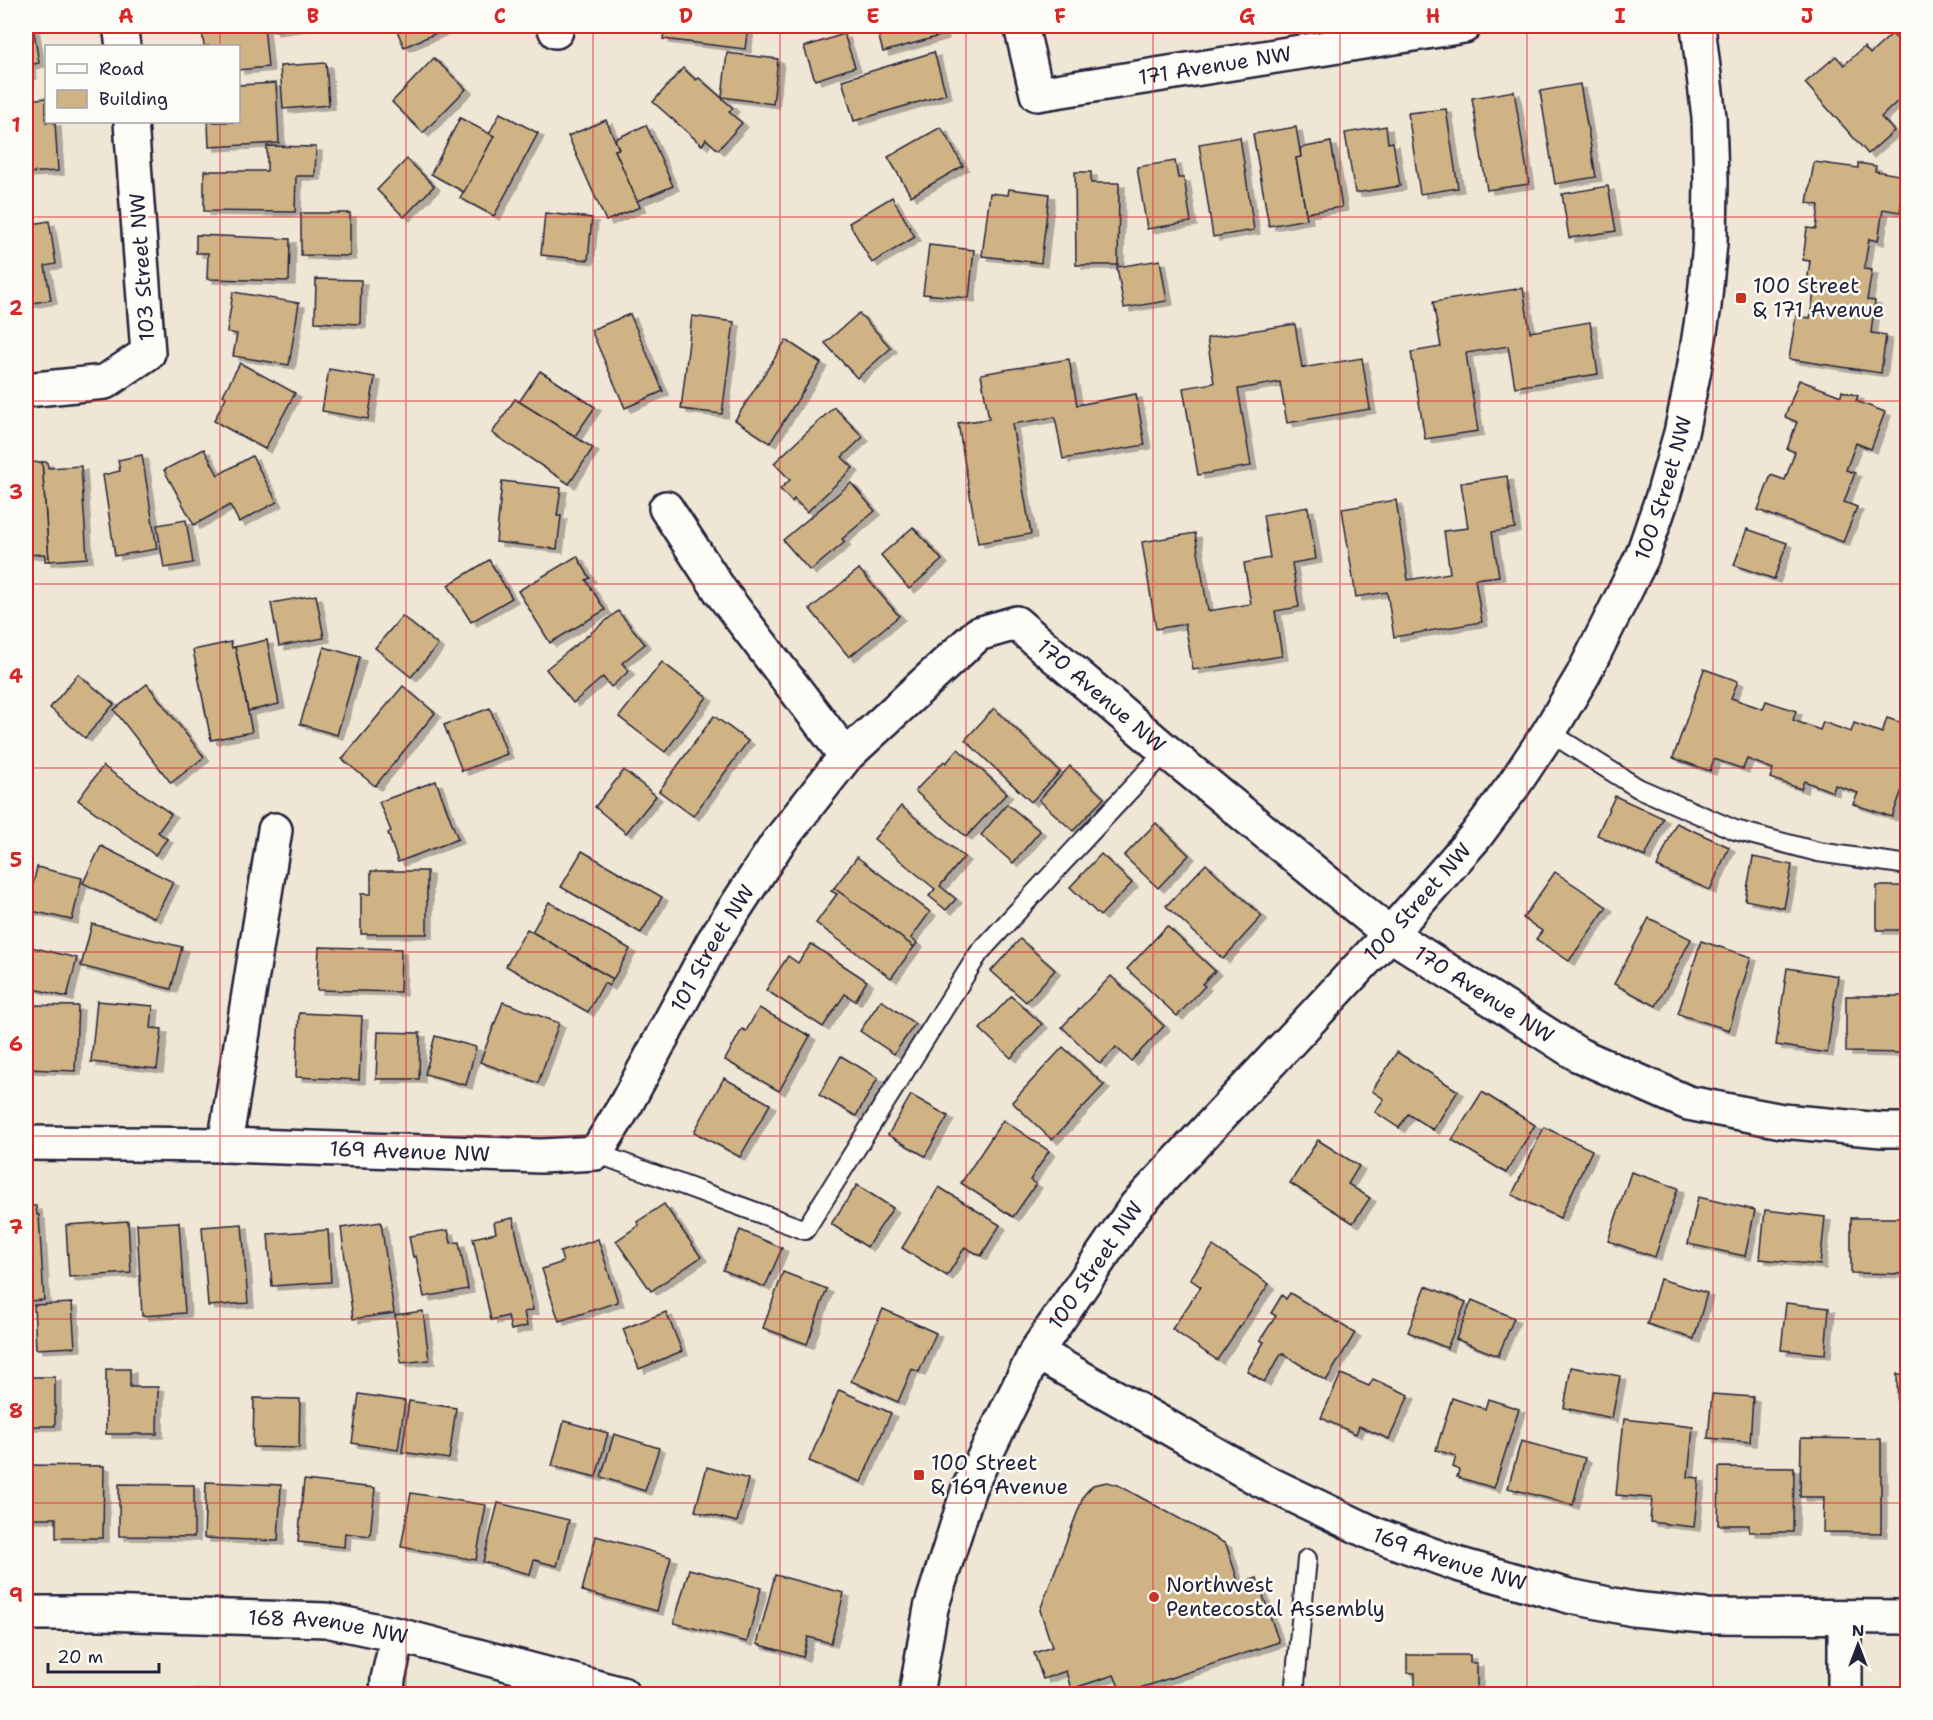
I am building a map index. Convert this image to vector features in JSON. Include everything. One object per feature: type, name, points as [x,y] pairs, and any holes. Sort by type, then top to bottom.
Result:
[{"type":"street","points":[[120,26],[123,45]]},
{"type":"street","name":"171 Avenue NW","points":[[1021,26],[1037,94],[1464,26]]},
{"type":"street","name":"100 Street NW","points":[[916,1695],[932,1608],[969,1488],[1035,1352],[1136,1206],[1390,934],[1475,837],[1549,732],[1583,675],[1642,556],[1678,444],[1695,370],[1704,306],[1711,180],[1709,117],[1698,26]]},
{"type":"street","name":"103 Street NW","points":[[26,390],[105,382],[148,352],[131,123]]},
{"type":"street","points":[[666,508],[721,592],[846,756]]},
{"type":"street","name":"101 Street NW","points":[[596,1152],[626,1104],[713,942],[777,844],[846,756],[978,634],[1016,623]]},
{"type":"street","name":"170 Avenue NW","points":[[1016,623],[1166,751],[1390,934],[1579,1054],[1688,1103],[1782,1121],[1882,1130],[1908,1130]]},
{"type":"street","points":[[225,1145],[275,830]]},
{"type":"street","name":"169 Avenue NW","points":[[26,1143],[225,1145],[541,1156],[596,1152]]},
{"type":"street","name":"169 Avenue NW","points":[[1035,1352],[1257,1478],[1374,1534],[1458,1564],[1569,1596],[1633,1609],[1704,1616],[1908,1617]]},
{"type":"street","name":"168 Avenue NW","points":[[26,1614],[326,1620],[398,1635],[622,1695]]},
{"type":"street","points":[[1845,1618],[1845,1695]]},
{"type":"street","points":[[387,1695],[387,1679],[398,1635]]},
{"type":"lane","points":[[1549,732],[1638,788],[1735,830],[1818,852],[1908,865]]},
{"type":"lane","points":[[596,1152],[805,1230],[980,953],[1166,751]]},
{"type":"lane","points":[[1294,1695],[1307,1559]]},
{"type":"building","points":[[26,26],[33,26],[39,63],[29,65],[31,75],[26,76]]},
{"type":"building","points":[[220,26],[264,26],[268,67],[240,70],[240,45],[204,45],[202,31],[220,29]]},
{"type":"building","points":[[271,26],[307,26],[272,31]]},
{"type":"building","points":[[395,26],[453,26],[404,47]]},
{"type":"building","points":[[665,26],[748,26],[745,49],[663,39]]},
{"type":"building","points":[[876,26],[941,26],[943,35],[883,52]]},
{"type":"building","points":[[1908,30],[1908,101],[1903,96],[1881,117],[1894,131],[1868,154],[1805,83],[1836,56],[1844,65],[1864,47],[1870,54],[1892,34],[1897,39]]},
{"type":"building","points":[[844,34],[855,67],[815,80],[804,47]]},
{"type":"building","points":[[934,52],[946,94],[854,121],[842,80]]},
{"type":"building","points":[[727,53],[778,59],[773,104],[722,97]]},
{"type":"building","points":[[434,58],[466,89],[423,133],[392,102]]},
{"type":"building","points":[[326,63],[329,105],[283,109],[280,66]]},
{"type":"building","points":[[683,68],[696,80],[699,78],[733,108],[729,112],[742,123],[718,150],[706,139],[702,145],[653,102]]},
{"type":"building","points":[[276,83],[279,143],[209,147],[208,123],[240,123],[240,85]]},
{"type":"building","points":[[1580,84],[1596,177],[1555,184],[1540,91]]},
{"type":"building","points":[[1514,91],[1529,184],[1487,190],[1472,98]]},
{"type":"building","points":[[45,98],[45,123],[55,123],[58,171],[26,173],[26,100]]},
{"type":"building","points":[[1446,109],[1458,188],[1420,194],[1408,113]]},
{"type":"building","points":[[500,113],[538,133],[494,216],[460,198],[494,136],[489,134]]},
{"type":"building","points":[[460,118],[494,136],[464,192],[431,174]]},
{"type":"building","points":[[606,120],[619,149],[615,150],[640,207],[606,221],[568,136]]},
{"type":"building","points":[[646,125],[673,186],[637,201],[615,150],[619,149],[615,139]]},
{"type":"building","points":[[1386,126],[1388,143],[1393,142],[1400,186],[1355,193],[1345,133]]},
{"type":"building","points":[[941,127],[963,166],[911,196],[888,157]]},
{"type":"building","points":[[1296,127],[1301,157],[1296,158],[1307,219],[1269,226],[1253,134]]},
{"type":"building","points":[[1240,137],[1254,230],[1213,237],[1199,144]]},
{"type":"building","points":[[1331,142],[1342,207],[1306,213],[1296,158],[1301,157],[1300,148]]},
{"type":"building","points":[[267,146],[316,147],[315,176],[296,176],[295,212],[204,211],[204,171],[267,171]]},
{"type":"building","points":[[407,159],[434,186],[404,217],[377,190]]},
{"type":"building","points":[[1175,161],[1178,178],[1184,178],[1191,222],[1147,229],[1137,167]]},
{"type":"building","points":[[1814,162],[1858,168],[1858,163],[1876,166],[1875,171],[1905,176],[1900,212],[1883,209],[1878,241],[1869,239],[1864,269],[1872,270],[1867,300],[1875,301],[1871,333],[1886,335],[1881,373],[1789,359],[1796,316],[1810,318],[1814,292],[1806,290],[1810,261],[1803,260],[1807,228],[1816,229],[1819,205],[1807,203]]},
{"type":"building","points":[[1075,172],[1091,172],[1091,183],[1119,183],[1118,265],[1076,265]]},
{"type":"building","points":[[1608,186],[1616,231],[1569,238],[1562,194]]},
{"type":"building","points":[[1009,189],[1049,194],[1041,263],[982,256],[990,193],[1008,195]]},
{"type":"building","points":[[892,197],[915,237],[872,263],[849,223]]},
{"type":"building","points":[[301,213],[350,213],[350,256],[301,255]]},
{"type":"building","points":[[545,213],[592,218],[588,260],[541,255]]},
{"type":"building","points":[[49,221],[56,264],[45,266],[51,300],[26,304],[26,225]]},
{"type":"building","points":[[196,235],[290,239],[289,281],[207,279],[208,253],[196,253]]},
{"type":"building","points":[[929,245],[974,250],[969,298],[923,294]]},
{"type":"building","points":[[1160,260],[1167,301],[1124,308],[1117,267]]},
{"type":"building","points":[[316,279],[361,280],[360,324],[315,322]]},
{"type":"building","points":[[1523,288],[1530,332],[1590,322],[1598,374],[1515,387],[1508,346],[1466,353],[1478,431],[1425,439],[1411,352],[1441,347],[1433,302]]},
{"type":"building","points":[[233,292],[299,303],[289,365],[233,356],[237,334],[227,332]]},
{"type":"building","points":[[859,313],[891,348],[857,378],[825,343]]},
{"type":"building","points":[[630,314],[663,391],[625,408],[591,330]]},
{"type":"building","points":[[692,316],[734,322],[722,414],[681,409]]},
{"type":"building","points":[[1295,324],[1302,368],[1362,358],[1370,409],[1287,423],[1280,382],[1238,389],[1251,466],[1198,475],[1183,388],[1214,383],[1207,338]]},
{"type":"building","points":[[786,340],[821,363],[770,443],[735,420]]},
{"type":"building","points":[[1069,359],[1077,405],[1136,394],[1145,445],[1063,459],[1055,417],[1012,424],[1031,534],[978,543],[958,423],[989,419],[981,374]]},
{"type":"building","points":[[240,363],[295,393],[265,449],[214,421],[226,397],[223,395]]},
{"type":"building","points":[[329,369],[375,377],[368,419],[322,411]]},
{"type":"building","points":[[540,371],[595,407],[575,436],[519,402]]},
{"type":"building","points":[[1799,380],[1841,396],[1842,391],[1858,396],[1856,401],[1885,412],[1871,449],[1856,443],[1846,470],[1855,473],[1844,502],[1857,507],[1843,542],[1758,510],[1771,475],[1785,480],[1795,452],[1787,449],[1797,422],[1785,417]]},
{"type":"building","points":[[515,399],[593,448],[569,484],[492,433]]},
{"type":"building","points":[[834,407],[863,437],[842,457],[853,468],[807,512],[794,499],[792,502],[780,489],[790,480],[774,463]]},
{"type":"building","points":[[204,449],[218,475],[252,456],[277,502],[239,522],[230,505],[194,525],[164,470]]},
{"type":"building","points":[[142,455],[157,549],[115,556],[103,475],[120,471],[118,460]]},
{"type":"building","points":[[42,462],[47,462],[48,468],[81,466],[87,558],[49,561]]},
{"type":"building","points":[[42,462],[49,561],[45,561],[45,554],[26,555],[26,463]]},
{"type":"building","points":[[1507,476],[1515,528],[1492,532],[1499,576],[1475,579],[1482,622],[1394,637],[1387,592],[1356,597],[1342,509],[1396,500],[1408,580],[1450,573],[1444,531],[1468,528],[1461,483]]},
{"type":"building","points":[[502,481],[561,488],[557,516],[561,516],[557,549],[496,542]]},
{"type":"building","points":[[851,483],[875,511],[842,539],[845,542],[810,571],[783,540]]},
{"type":"building","points":[[1308,507],[1316,559],[1292,563],[1299,607],[1275,611],[1282,656],[1193,670],[1185,624],[1156,629],[1142,542],[1195,533],[1208,611],[1251,604],[1244,563],[1270,558],[1263,515]]},
{"type":"building","points":[[186,520],[193,563],[164,568],[157,525]]},
{"type":"building","points":[[913,527],[942,560],[909,589],[881,555]]},
{"type":"building","points":[[1747,529],[1787,543],[1774,579],[1734,565]]},
{"type":"building","points":[[577,556],[590,578],[586,580],[605,610],[550,643],[518,591]]},
{"type":"building","points":[[489,560],[512,598],[471,622],[448,585]]},
{"type":"building","points":[[859,569],[899,616],[849,657],[810,609]]},
{"type":"building","points":[[316,595],[324,638],[279,646],[271,603]]},
{"type":"building","points":[[618,611],[645,644],[622,663],[629,671],[611,687],[603,677],[573,703],[546,669]]},
{"type":"building","points":[[402,616],[438,645],[411,677],[375,648]]},
{"type":"building","points":[[267,640],[279,704],[248,711],[235,647]]},
{"type":"building","points":[[231,642],[232,648],[235,647],[252,732],[211,740],[193,650]]},
{"type":"building","points":[[324,647],[360,657],[337,735],[300,724]]},
{"type":"building","points":[[662,662],[707,697],[665,752],[619,717]]},
{"type":"building","points":[[1704,669],[1738,681],[1731,698],[1763,709],[1766,701],[1796,711],[1793,720],[1820,730],[1823,722],[1851,732],[1854,723],[1882,733],[1887,718],[1908,725],[1908,774],[1892,817],[1853,804],[1858,793],[1835,785],[1833,792],[1804,781],[1801,789],[1770,778],[1773,769],[1747,759],[1743,769],[1714,759],[1710,771],[1673,758]]},
{"type":"building","points":[[78,674],[114,704],[85,738],[50,708]]},
{"type":"building","points":[[147,684],[204,757],[171,783],[114,710]]},
{"type":"building","points":[[403,686],[435,713],[375,786],[342,759]]},
{"type":"building","points":[[490,708],[507,754],[462,771],[444,725]]},
{"type":"building","points":[[994,708],[1060,772],[1031,802],[965,740]]},
{"type":"building","points":[[714,716],[748,741],[693,816],[659,791]]},
{"type":"building","points":[[958,749],[1007,793],[966,837],[915,791]]},
{"type":"building","points":[[103,766],[171,814],[158,832],[167,839],[155,855],[78,800]]},
{"type":"building","points":[[1070,766],[1104,798],[1073,831],[1039,800]]},
{"type":"building","points":[[624,770],[656,796],[626,833],[595,807]]},
{"type":"building","points":[[436,781],[458,839],[398,862],[388,833],[391,831],[379,802]]},
{"type":"building","points":[[1615,796],[1663,818],[1645,857],[1597,835]]},
{"type":"building","points":[[1007,804],[1040,831],[1013,863],[981,835]]},
{"type":"building","points":[[901,806],[964,857],[940,886],[956,899],[946,910],[929,896],[935,889],[874,839]]},
{"type":"building","points":[[1156,823],[1189,855],[1158,888],[1124,856]]},
{"type":"building","points":[[1676,823],[1729,847],[1710,890],[1657,867]]},
{"type":"building","points":[[101,846],[173,882],[155,918],[83,883]]},
{"type":"building","points":[[582,851],[662,897],[641,933],[561,887]]},
{"type":"building","points":[[1101,854],[1132,883],[1100,916],[1070,887]]},
{"type":"building","points":[[857,857],[930,912],[911,938],[917,943],[914,947],[834,888]]},
{"type":"building","points":[[1753,857],[1792,865],[1784,908],[1745,900]]},
{"type":"building","points":[[1206,864],[1262,916],[1223,959],[1166,906]]},
{"type":"building","points":[[37,867],[82,878],[72,920],[27,910]]},
{"type":"building","points":[[371,871],[427,871],[427,934],[361,934],[361,894],[371,894]]},
{"type":"building","points":[[1555,872],[1607,907],[1569,961],[1536,939],[1542,931],[1523,918]]},
{"type":"building","points":[[1877,886],[1908,886],[1908,930],[1877,930]]},
{"type":"building","points":[[834,888],[914,947],[891,978],[816,923],[837,894],[831,891]]},
{"type":"building","points":[[549,902],[630,949],[613,979],[532,932]]},
{"type":"building","points":[[1649,918],[1691,939],[1656,1006],[1614,984]]},
{"type":"building","points":[[92,924],[182,947],[171,989],[81,966]]},
{"type":"building","points":[[1167,926],[1215,971],[1202,984],[1205,986],[1177,1016],[1127,969]]},
{"type":"building","points":[[527,929],[613,979],[609,986],[604,983],[588,1012],[506,966]]},
{"type":"building","points":[[1020,939],[1055,970],[1026,1002],[991,971]]},
{"type":"building","points":[[1701,941],[1751,957],[1729,1030],[1678,1014]]},
{"type":"building","points":[[811,944],[867,981],[855,1001],[845,994],[823,1027],[766,990],[788,956],[798,963]]},
{"type":"building","points":[[31,947],[77,958],[67,997],[26,987],[26,969]]},
{"type":"building","points":[[319,947],[401,949],[400,992],[317,990]]},
{"type":"building","points":[[1787,968],[1838,976],[1827,1053],[1776,1045]]},
{"type":"building","points":[[1111,976],[1164,1026],[1131,1061],[1116,1047],[1100,1064],[1062,1027]]},
{"type":"building","points":[[1011,996],[1042,1024],[1011,1058],[980,1029]]},
{"type":"building","points":[[1846,996],[1906,996],[1906,1053],[1846,1052]]},
{"type":"building","points":[[881,1000],[915,1024],[894,1054],[860,1031]]},
{"type":"building","points":[[97,1001],[153,1006],[151,1028],[162,1029],[157,1069],[91,1062]]},
{"type":"building","points":[[503,1002],[559,1023],[538,1083],[480,1062]]},
{"type":"building","points":[[30,1005],[78,1006],[75,1071],[27,1069]]},
{"type":"building","points":[[759,1008],[810,1036],[779,1091],[725,1060],[742,1029],[746,1031]]},
{"type":"building","points":[[299,1013],[362,1016],[359,1080],[296,1077]]},
{"type":"building","points":[[378,1032],[420,1033],[419,1079],[376,1079]]},
{"type":"building","points":[[435,1036],[476,1047],[466,1085],[425,1074]]},
{"type":"building","points":[[1063,1047],[1104,1085],[1052,1140],[1012,1102]]},
{"type":"building","points":[[1397,1052],[1458,1091],[1433,1130],[1408,1114],[1399,1128],[1375,1112],[1384,1099],[1372,1091]]},
{"type":"building","points":[[841,1056],[878,1078],[856,1116],[819,1095]]},
{"type":"building","points":[[724,1078],[770,1104],[740,1157],[694,1132]]},
{"type":"building","points":[[1482,1092],[1535,1125],[1506,1173],[1452,1140]]},
{"type":"building","points":[[911,1095],[948,1116],[925,1156],[888,1135]]},
{"type":"building","points":[[1003,1120],[1049,1151],[1030,1180],[1036,1184],[1013,1217],[961,1183]]},
{"type":"building","points":[[1544,1127],[1592,1150],[1560,1218],[1512,1195]]},
{"type":"building","points":[[1318,1140],[1359,1166],[1348,1184],[1370,1198],[1353,1223],[1290,1183]]},
{"type":"building","points":[[1631,1172],[1678,1188],[1655,1257],[1608,1241]]},
{"type":"building","points":[[857,1185],[893,1208],[867,1247],[831,1224]]},
{"type":"building","points":[[939,1187],[1000,1225],[981,1256],[965,1247],[947,1276],[902,1248]]},
{"type":"building","points":[[1698,1197],[1755,1210],[1745,1256],[1688,1244]]},
{"type":"building","points":[[664,1204],[701,1257],[651,1291],[616,1241],[639,1225],[637,1222]]},
{"type":"building","points":[[26,1206],[36,1206],[37,1215],[39,1215],[44,1300],[26,1301]]},
{"type":"building","points":[[1765,1210],[1825,1217],[1820,1265],[1760,1259]]},
{"type":"building","points":[[513,1218],[533,1310],[524,1312],[527,1326],[511,1330],[508,1316],[491,1320],[473,1238],[496,1233],[494,1222]]},
{"type":"building","points":[[1851,1218],[1908,1218],[1908,1274],[1851,1273]]},
{"type":"building","points":[[128,1221],[131,1273],[69,1277],[66,1225]]},
{"type":"building","points":[[179,1222],[185,1313],[142,1316],[137,1224]]},
{"type":"building","points":[[381,1222],[394,1313],[353,1319],[341,1228]]},
{"type":"building","points":[[242,1224],[248,1303],[208,1306],[202,1227]]},
{"type":"building","points":[[328,1230],[331,1282],[272,1286],[268,1234]]},
{"type":"building","points":[[448,1230],[451,1243],[459,1242],[468,1289],[424,1297],[416,1256],[413,1257],[409,1236]]},
{"type":"building","points":[[740,1230],[782,1248],[765,1287],[723,1270]]},
{"type":"building","points":[[598,1239],[618,1302],[559,1321],[542,1269],[563,1262],[560,1252]]},
{"type":"building","points":[[1213,1246],[1269,1284],[1217,1360],[1172,1329],[1201,1287],[1190,1279]]},
{"type":"building","points":[[783,1272],[827,1289],[807,1344],[763,1328]]},
{"type":"building","points":[[1660,1279],[1707,1293],[1694,1339],[1647,1324]]},
{"type":"building","points":[[1426,1286],[1466,1302],[1447,1348],[1408,1332]]},
{"type":"building","points":[[1290,1293],[1355,1333],[1326,1381],[1282,1353],[1264,1382],[1247,1371],[1264,1342],[1260,1340],[1276,1316],[1271,1313],[1282,1295],[1286,1299]]},
{"type":"building","points":[[1472,1300],[1514,1318],[1498,1356],[1456,1339]]},
{"type":"building","points":[[72,1303],[75,1347],[36,1349],[34,1305]]},
{"type":"building","points":[[1786,1303],[1829,1308],[1825,1354],[1781,1350]]},
{"type":"building","points":[[883,1309],[936,1333],[919,1372],[912,1369],[898,1402],[851,1381]]},
{"type":"building","points":[[423,1311],[429,1360],[401,1363],[395,1315]]},
{"type":"building","points":[[666,1312],[682,1351],[639,1369],[623,1329]]},
{"type":"building","points":[[1571,1367],[1620,1376],[1612,1418],[1564,1408]]},
{"type":"building","points":[[106,1369],[130,1369],[130,1387],[158,1387],[157,1434],[106,1434]]},
{"type":"building","points":[[1341,1374],[1369,1386],[1373,1379],[1409,1395],[1389,1439],[1359,1426],[1356,1434],[1321,1418]]},
{"type":"building","points":[[1897,1374],[1908,1374],[1908,1421],[1898,1421]]},
{"type":"building","points":[[26,1377],[55,1377],[55,1426],[26,1426]]},
{"type":"building","points":[[839,1390],[891,1413],[861,1482],[809,1461]]},
{"type":"building","points":[[359,1394],[405,1401],[398,1450],[352,1443]]},
{"type":"building","points":[[1712,1394],[1753,1397],[1750,1442],[1708,1438]]},
{"type":"building","points":[[254,1398],[300,1399],[299,1448],[253,1447]]},
{"type":"building","points":[[1452,1398],[1485,1409],[1488,1399],[1519,1409],[1494,1488],[1457,1477],[1459,1470],[1453,1467],[1456,1456],[1436,1450]]},
{"type":"building","points":[[409,1401],[456,1408],[449,1459],[402,1452]]},
{"type":"building","points":[[1624,1419],[1693,1427],[1688,1477],[1699,1478],[1694,1527],[1650,1522],[1652,1498],[1616,1495]]},
{"type":"building","points":[[564,1421],[608,1433],[596,1477],[552,1466]]},
{"type":"building","points":[[614,1434],[659,1448],[645,1491],[601,1477]]},
{"type":"building","points":[[1801,1438],[1881,1439],[1881,1533],[1823,1532],[1824,1497],[1800,1497]]},
{"type":"building","points":[[1521,1441],[1585,1458],[1573,1505],[1508,1488]]},
{"type":"building","points":[[26,1465],[104,1466],[103,1538],[56,1538],[56,1518],[26,1518]]},
{"type":"building","points":[[707,1467],[748,1479],[737,1522],[695,1511]]},
{"type":"building","points":[[1719,1467],[1794,1468],[1793,1532],[1749,1532],[1749,1525],[1718,1525]]},
{"type":"building","points":[[304,1480],[375,1488],[370,1536],[345,1533],[344,1547],[298,1542]]},
{"type":"building","points":[[206,1482],[281,1485],[278,1541],[204,1538]]},
{"type":"building","name":"Northwest Pentecostal Assembly","points":[[1107,1482],[1118,1485],[1226,1544],[1239,1584],[1257,1578],[1279,1642],[1122,1694],[1114,1675],[1071,1689],[1066,1671],[1043,1679],[1034,1653],[1052,1647],[1040,1610],[1084,1495],[1093,1485]]},
{"type":"building","points":[[119,1484],[194,1485],[194,1537],[119,1536]]},
{"type":"building","points":[[411,1493],[486,1505],[476,1560],[401,1547]]},
{"type":"building","points":[[498,1503],[569,1520],[557,1566],[534,1560],[530,1574],[483,1562]]},
{"type":"building","points":[[596,1536],[671,1557],[657,1611],[582,1591]]},
{"type":"building","points":[[689,1569],[761,1588],[747,1642],[674,1623]]},
{"type":"building","points":[[775,1575],[844,1593],[831,1643],[808,1637],[803,1657],[757,1644]]},
{"type":"building","points":[[1407,1655],[1470,1655],[1470,1663],[1477,1663],[1477,1694],[1415,1694],[1415,1673],[1407,1673]]},
{"type":"building","points":[[190,1690],[230,1691],[230,1694],[190,1694]]},
{"type":"building","points":[[69,1691],[121,1691],[121,1694],[69,1694]]},
{"type":"place","name":"100 Street & 171 Avenue","points":[[1741,298]]},
{"type":"place","name":"100 Street & 169 Avenue","points":[[919,1475]]},
{"type":"place","name":"Northwest Pentecostal Assembly","points":[[1154,1597]]}]
